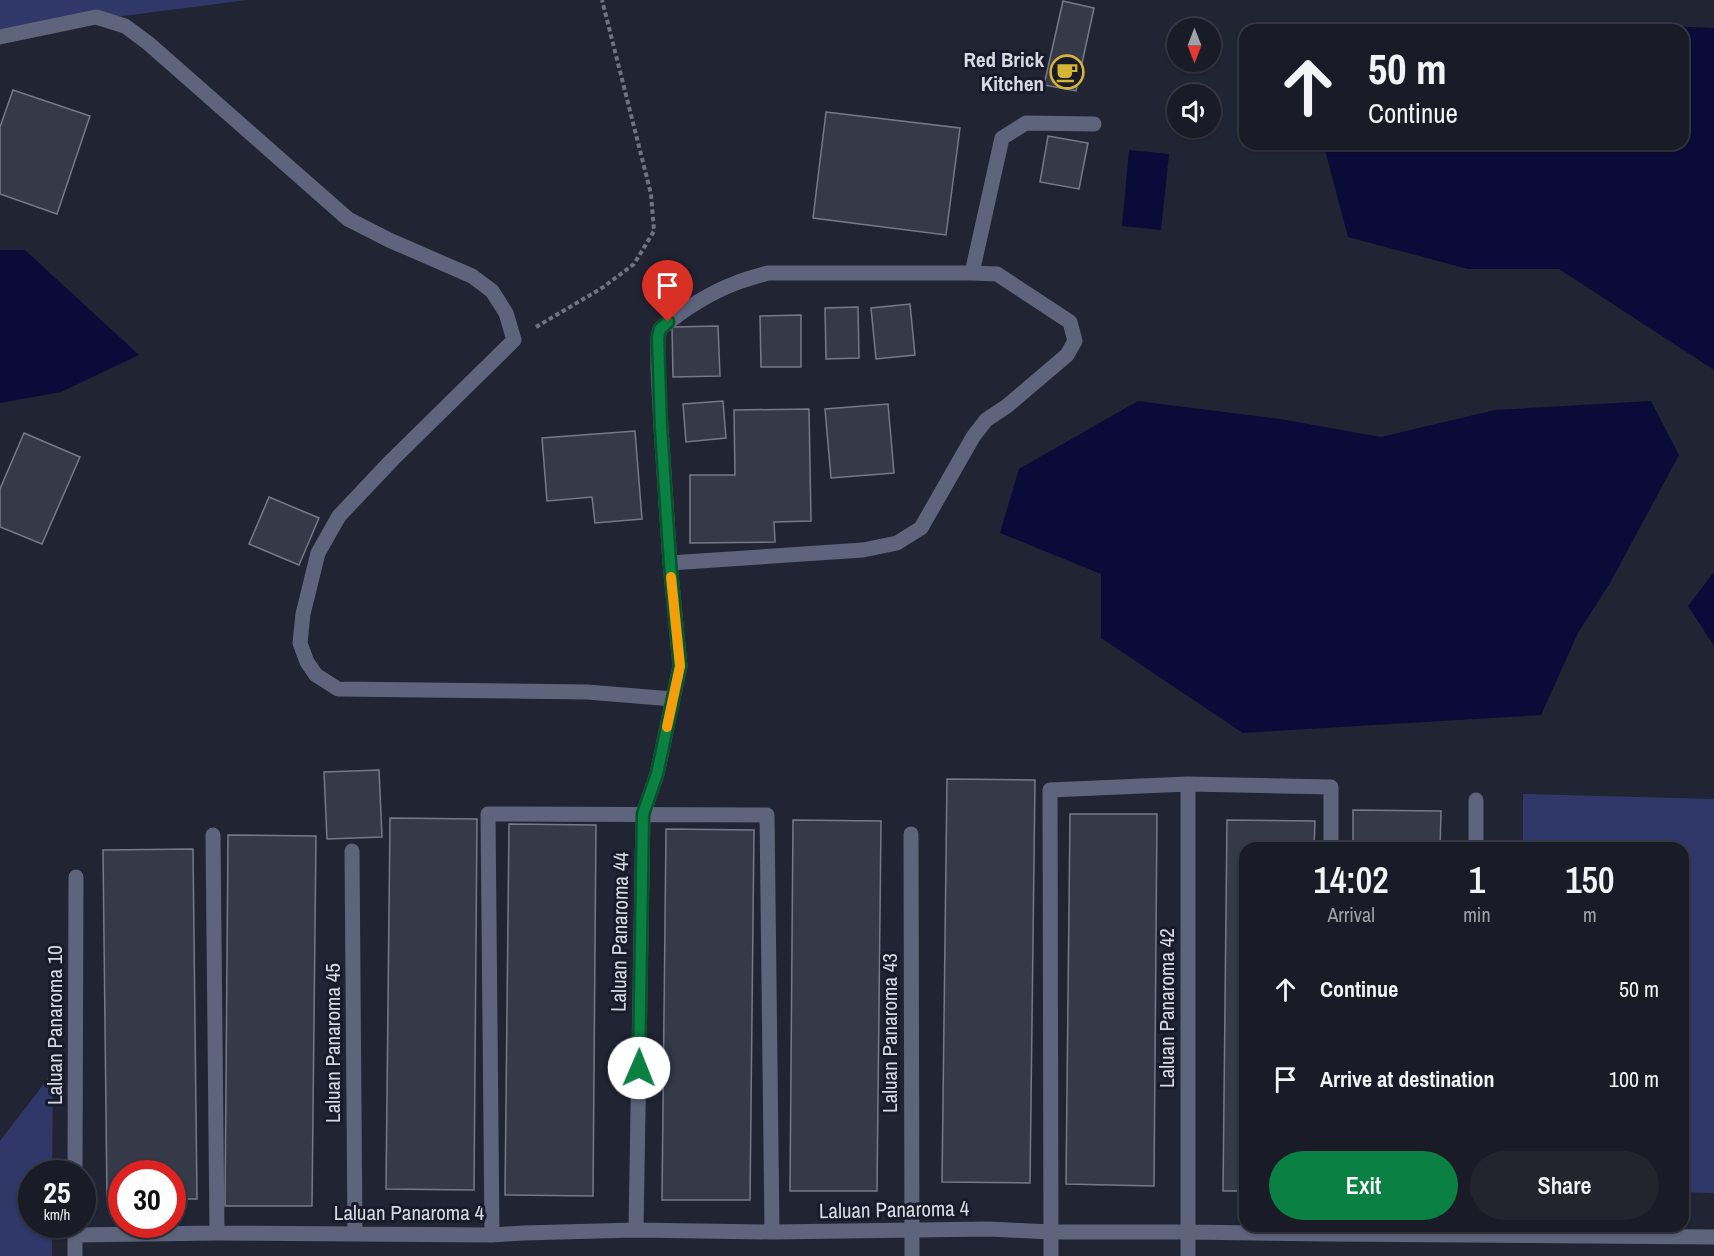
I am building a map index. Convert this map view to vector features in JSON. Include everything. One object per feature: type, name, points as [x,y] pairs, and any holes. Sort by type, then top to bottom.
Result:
[{"type":"street","points":[[0,37],[96,17],[125,26],[148,43],[348,219],[389,240],[472,276],[492,291],[506,313],[514,340],[392,460],[339,516],[318,553],[303,614],[300,643],[307,662],[316,675],[338,689],[587,692],[673,699]]},
{"type":"street","points":[[670,563],[863,550],[897,543],[921,528],[973,437],[986,420],[1007,406],[1067,355],[1075,341],[1070,322],[997,274],[972,273],[1002,138],[1026,123],[1094,124]]},
{"type":"street","name":"Laluan Panaroma 44","points":[[636,1230],[643,814],[657,774],[680,666],[670,563],[659,402],[658,338],[660,329],[684,311],[710,296],[736,283],[768,273],[972,273]]},
{"type":"street","points":[[1051,1256],[1050,790],[1188,784],[1331,787],[1331,842]]},
{"type":"street","name":"Laluan Panaroma 42","points":[[1188,784],[1188,1256]]},
{"type":"street","points":[[1476,800],[1476,842]]},
{"type":"street","points":[[492,1235],[488,814],[767,815],[772,1232]]},
{"type":"street","name":"Laluan Panaroma 43","points":[[911,834],[912,1256]]},
{"type":"street","points":[[213,835],[217,1233]]},
{"type":"street","name":"Laluan Panaroma 45","points":[[352,851],[355,1234]]},
{"type":"street","name":"Laluan Panaroma 10","points":[[75,1160],[76,877]]},
{"type":"street","name":"Laluan Panaroma 4","points":[[96,1230],[492,1235],[636,1230],[1239,1231]]},
{"type":"street","name":"Laluan Panaroma 4","points":[[1541,1232],[1714,1237]]},
{"type":"street","points":[[75,1238],[75,1256]]},
{"type":"path","points":[[514,340],[602,288],[634,264],[654,231],[651,194],[602,0]]},
{"type":"shaded area","points":[[0,0],[247,0],[0,32]]},
{"type":"shaded area","points":[[1689,27],[1714,28],[1714,370],[1559,269],[1468,269],[1348,237],[1325,150],[1689,150]]},
{"type":"shaded area","points":[[1129,150],[1169,154],[1161,230],[1122,226]]},
{"type":"shaded area","points":[[0,250],[25,250],[139,355],[61,392],[0,403]]},
{"type":"shaded area","points":[[1138,401],[1280,419],[1381,437],[1495,410],[1651,401],[1679,455],[1610,583],[1578,633],[1541,715],[1243,733],[1101,638],[1101,574],[1000,533],[1019,469]]},
{"type":"shaded area","points":[[1714,572],[1714,646],[1688,606]]},
{"type":"shaded area","points":[[1523,794],[1714,799],[1714,1193],[1689,1192],[1689,842],[1523,842]]},
{"type":"shaded area","points":[[53,1072],[52,1160],[18,1160],[18,1238],[52,1238],[52,1256],[0,1256],[0,1141]]},
{"type":"building","points":[[1063,1],[1094,8],[1076,91],[1044,85]]},
{"type":"building","points":[[13,90],[90,116],[57,214],[0,194],[0,127]]},
{"type":"building","points":[[826,112],[960,128],[946,235],[813,218]]},
{"type":"building","points":[[1048,136],[1088,143],[1079,189],[1040,182]]},
{"type":"building","points":[[910,304],[915,355],[876,359],[871,308]]},
{"type":"building","points":[[858,307],[859,358],[826,359],[825,308]]},
{"type":"building","points":[[801,315],[801,367],[761,367],[760,316]]},
{"type":"building","points":[[718,326],[720,376],[673,377],[672,327]]},
{"type":"building","points":[[723,401],[726,438],[686,442],[683,404]]},
{"type":"building","points":[[888,404],[894,473],[831,478],[825,409]]},
{"type":"building","points":[[809,409],[811,521],[774,522],[775,542],[690,543],[690,475],[735,475],[734,410]]},
{"type":"building","points":[[635,431],[642,519],[595,523],[592,497],[547,501],[542,438]]},
{"type":"building","points":[[24,433],[80,457],[42,544],[0,527],[0,489]]},
{"type":"building","points":[[269,497],[319,518],[299,565],[249,544]]},
{"type":"building","points":[[379,770],[382,837],[327,839],[324,772]]},
{"type":"building","points":[[947,779],[1035,780],[1030,1183],[942,1182]]},
{"type":"building","points":[[1353,810],[1441,811],[1440,842],[1353,842]]},
{"type":"building","points":[[1070,814],[1157,814],[1154,1186],[1066,1184]]},
{"type":"building","points":[[390,818],[477,819],[474,1190],[386,1189]]},
{"type":"building","points":[[793,820],[881,821],[877,1191],[790,1191]]},
{"type":"building","points":[[1227,820],[1315,821],[1314,842],[1239,842],[1239,1191],[1223,1191]]},
{"type":"building","points":[[509,824],[596,825],[593,1196],[505,1195]]},
{"type":"building","points":[[666,829],[754,830],[750,1200],[662,1200]]},
{"type":"building","points":[[228,835],[316,836],[312,1206],[225,1206]]},
{"type":"building","points":[[193,849],[197,1199],[186,1199],[186,1160],[108,1160],[107,1200],[103,850]]},
{"type":"slow traffic","points":[[667,727],[680,666],[671,577]]},
{"type":"place","name":"Red Brick Kitchen","points":[[1067,72]]},
{"type":"route","points":[[639,1068],[643,814],[657,774],[680,666],[670,563],[659,402],[658,338],[660,329],[668,322]]}]
